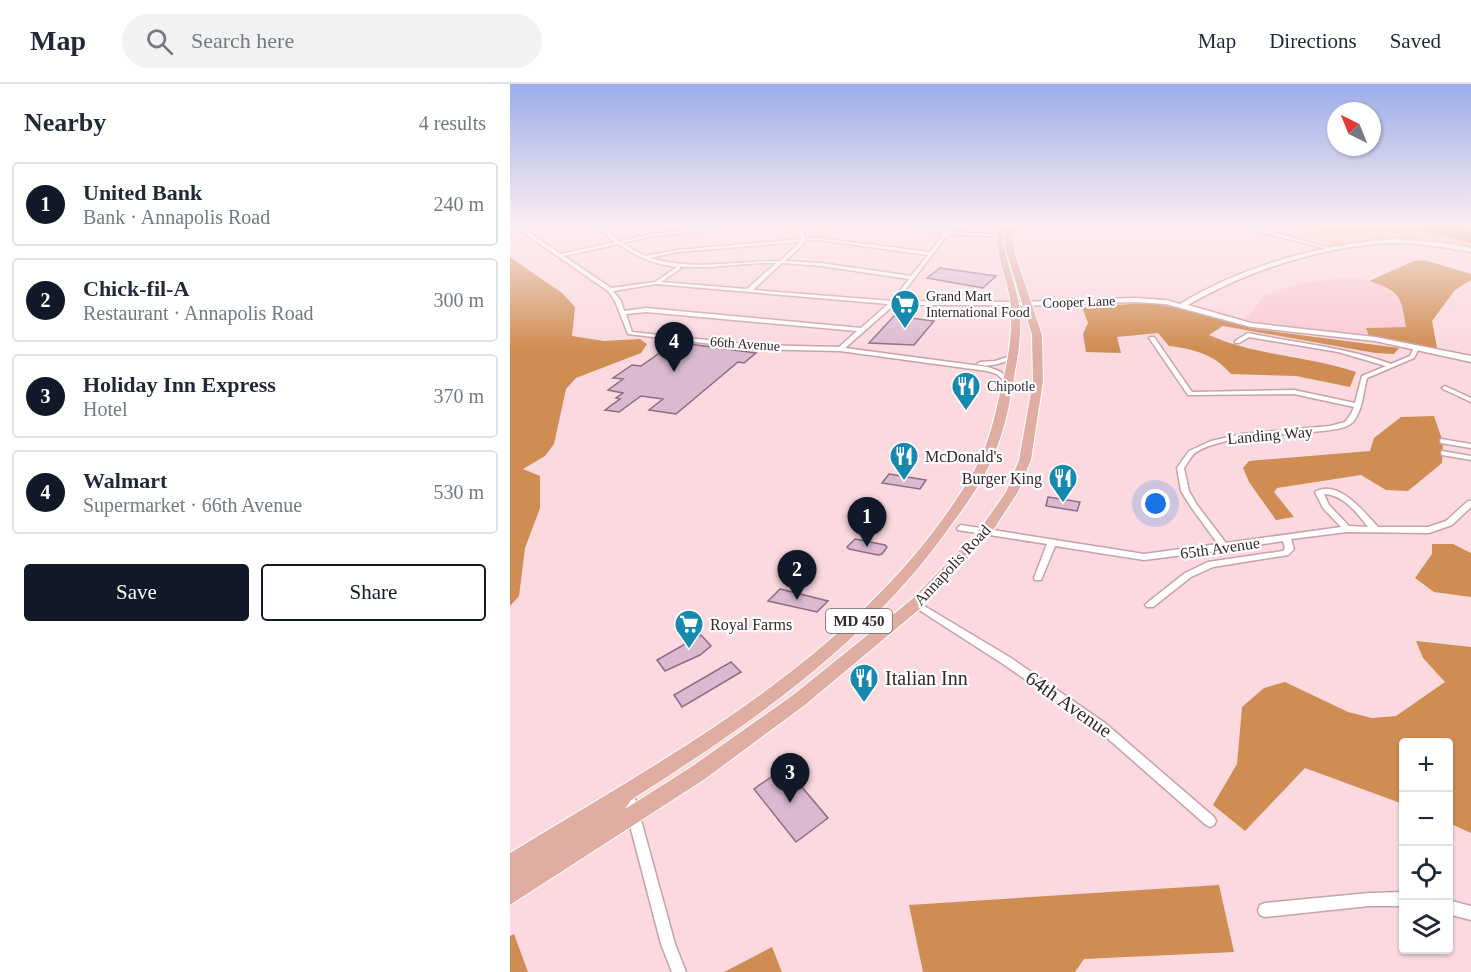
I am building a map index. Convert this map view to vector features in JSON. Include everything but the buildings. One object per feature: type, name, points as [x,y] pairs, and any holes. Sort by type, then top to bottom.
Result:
[{"type":"main road","name":"Annapolis Road","points":[[510,894],[707,767],[799,700],[915,604],[985,532],[1012,492],[1025,460],[1039,365],[1037,335],[1021,304],[1008,265]]},
{"type":"main road","name":"Annapolis Road","points":[[510,865],[734,720],[799,673],[891,590],[943,529],[980,470],[994,439],[1021,304],[1014,265]]},
{"type":"main road","points":[[510,878],[612,812],[627,790]]},
{"type":"street","name":"66th Avenue","points":[[573,265],[610,290],[623,313],[630,333],[754,347],[840,349],[880,354],[988,369],[999,373],[1007,381]]},
{"type":"street","points":[[663,265],[678,268],[722,265]]},
{"type":"street","points":[[748,291],[778,265]]},
{"type":"street","points":[[810,265],[913,278]]},
{"type":"street","points":[[840,349],[893,303],[923,265]]},
{"type":"street","points":[[1183,305],[1227,282],[1276,265]]},
{"type":"street","points":[[656,283],[678,268]]},
{"type":"street","name":"Cooper Lane","points":[[610,290],[656,283],[893,303],[1021,304],[1136,300],[1183,305],[1251,325],[1355,336],[1471,359]]},
{"type":"street","points":[[623,313],[646,310],[861,330]]},
{"type":"street","points":[[1237,342],[1248,335],[1287,343],[1337,348],[1393,366]]},
{"type":"street","points":[[1152,338],[1190,394],[1294,392],[1356,405]]},
{"type":"street","name":"Landing Way","points":[[1224,547],[1185,490],[1183,466],[1192,452],[1201,446],[1227,438],[1330,430],[1348,423],[1355,413],[1364,377],[1412,357],[1416,348]]},
{"type":"street","name":"66th Avenue","points":[[880,354],[890,352],[988,364],[1011,358]]},
{"type":"street","points":[[1445,388],[1471,400]]},
{"type":"street","points":[[1444,441],[1471,446]]},
{"type":"street","points":[[1445,453],[1471,458]]},
{"type":"street","points":[[1347,529],[1326,506],[1319,492],[1331,490],[1346,498],[1377,530]]},
{"type":"street","name":"65th Avenue","points":[[961,528],[1144,557],[1202,551],[1347,529],[1429,530],[1449,523],[1471,504]]},
{"type":"street","points":[[1150,605],[1188,575],[1210,564],[1285,553],[1290,549],[1286,538]]},
{"type":"street","points":[[1038,578],[1052,543]]},
{"type":"street","points":[[1202,551],[1210,564]]},
{"type":"street","name":"64th Avenue","points":[[915,604],[1007,661],[1101,726],[1210,821]]},
{"type":"street","points":[[627,790],[668,944],[680,972]]},
{"type":"street","points":[[1265,910],[1314,907],[1360,900],[1399,899]]},
{"type":"street","points":[[1453,908],[1471,913]]},
{"type":"shaded area","points":[[510,265],[522,265],[562,293],[575,307],[572,336],[604,341],[640,339],[647,344],[641,353],[576,378],[566,389],[554,444],[545,456],[523,469],[540,476],[540,508],[525,548],[519,596],[510,606]]},
{"type":"shaded area","points":[[1404,265],[1443,265],[1471,274],[1471,280],[1455,290],[1432,321],[1437,348],[1369,336],[1366,328],[1406,327],[1397,296],[1387,288],[1369,281]]},
{"type":"shaded area","points":[[1342,278],[1364,279],[1391,288],[1402,299],[1406,327],[1367,328],[1369,336],[1245,320],[1265,295],[1303,283]]},
{"type":"shaded area","points":[[1146,303],[1174,307],[1254,329],[1399,348],[1394,354],[1375,353],[1223,326],[1209,335],[1263,352],[1319,362],[1356,372],[1350,387],[1296,376],[1231,374],[1211,357],[1169,346],[1158,333],[1117,337],[1121,353],[1086,352],[1083,334],[1088,323],[1082,307]]},
{"type":"shaded area","points":[[1434,416],[1443,442],[1442,463],[1408,491],[1386,490],[1361,475],[1277,488],[1274,492],[1294,517],[1276,520],[1249,482],[1243,468],[1249,461],[1370,451],[1374,438],[1401,417]]},
{"type":"shaded area","points":[[1432,544],[1453,544],[1471,553],[1471,597],[1434,592],[1415,578],[1432,554]]},
{"type":"shaded area","points":[[1416,641],[1471,647],[1471,833],[1453,825],[1453,738],[1399,738],[1399,803],[1305,768],[1245,831],[1213,805],[1237,764],[1242,707],[1264,688],[1285,682],[1348,712],[1372,718],[1396,716],[1445,682],[1423,658]]},
{"type":"shaded area","points":[[1219,885],[1234,952],[1084,959],[1075,972],[923,972],[909,905]]},
{"type":"shaded area","points":[[514,934],[528,972],[510,972],[510,936]]},
{"type":"shaded area","points":[[772,947],[782,972],[724,972]]},
{"type":"place","name":"Grand Mart International Food","points":[[905,330]]},
{"type":"place","name":"Walmart","points":[[674,372]]},
{"type":"place","name":"Chipotle","points":[[966,412]]},
{"type":"place","name":"McDonald's","points":[[904,482]]},
{"type":"place","name":"Burger King","points":[[1063,504]]},
{"type":"place","name":"United Bank","points":[[867,547]]},
{"type":"place","name":"Chick-fil-A","points":[[797,600]]},
{"type":"place","name":"Royal Farms","points":[[689,650]]},
{"type":"place","name":"Italian Inn","points":[[864,704]]},
{"type":"place","name":"Holiday Inn Express","points":[[790,803]]}]
